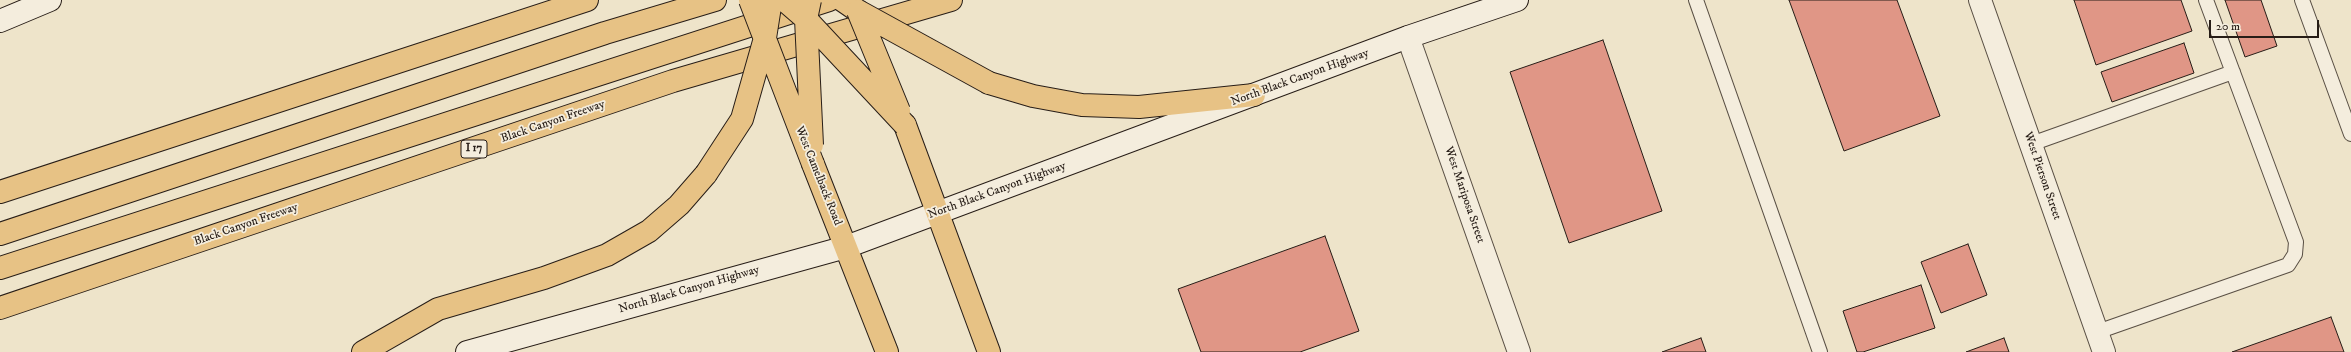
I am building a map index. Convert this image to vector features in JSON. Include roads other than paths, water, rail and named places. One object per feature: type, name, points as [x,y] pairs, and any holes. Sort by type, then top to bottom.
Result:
[{"type":"main road","points":[[0,21],[50,0]]},
{"type":"main road","points":[[0,192],[587,0]]},
{"type":"main road","points":[[0,234],[605,33],[715,0]]},
{"type":"main road","name":"West Camelback Road","points":[[750,0],[887,352]]},
{"type":"main road","points":[[363,352],[438,309],[544,278],[607,255],[649,231],[679,205],[706,174],[742,119],[765,38],[771,0]]},
{"type":"main road","points":[[784,0],[808,9],[905,125]]},
{"type":"main road","points":[[0,268],[829,0]]},
{"type":"main road","name":"Black Canyon Freeway","points":[[0,308],[673,81],[951,0]]},
{"type":"main road","name":"North Black Canyon Highway","points":[[467,352],[846,247],[1408,37],[1517,0]]},
{"type":"main road","name":"West Pierson Street","points":[[1980,0],[2100,342]]},
{"type":"main road","points":[[851,4],[989,83],[1032,96],[1082,105],[1125,107],[1187,103],[1254,95]]},
{"type":"main road","points":[[851,4],[905,125],[989,352]]},
{"type":"main road","points":[[808,9],[813,164]]},
{"type":"main road","name":"West Mariposa Street","points":[[1408,37],[1519,352]]},
{"type":"lane","points":[[1696,0],[1820,352]]},
{"type":"lane","points":[[2100,342],[2288,265],[2295,254],[2296,242],[2206,0]]},
{"type":"lane","points":[[2302,0],[2351,134]]},
{"type":"lane","points":[[2031,144],[2233,72]]}]
